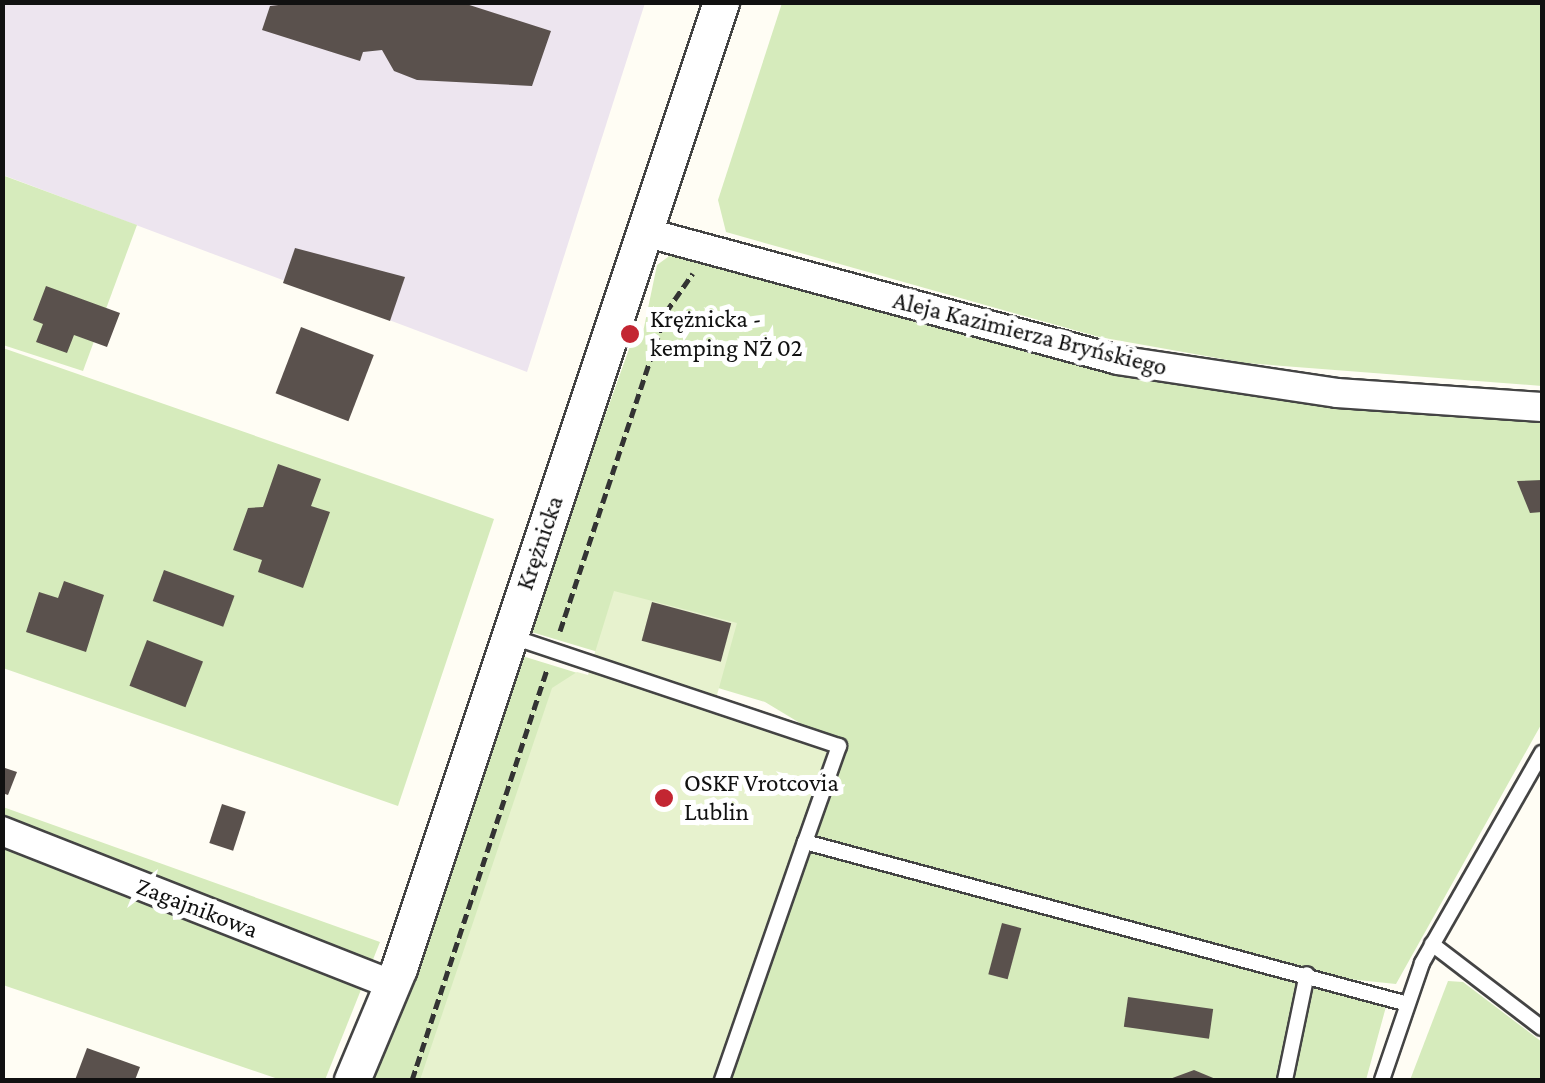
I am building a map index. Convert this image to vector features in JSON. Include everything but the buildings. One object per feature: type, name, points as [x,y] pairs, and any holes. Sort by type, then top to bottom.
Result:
[{"type":"street","name":"Krężnicka","points":[[352,1080],[392,985],[721,2]]},
{"type":"street","name":"Aleja Kazimierza Bryńskiego","points":[[644,232],[1116,360],[1338,393],[1542,406]]},
{"type":"street","name":"Zagajnikowa","points":[[2,831],[392,985]]},
{"type":"lane","points":[[509,636],[838,746],[722,1080]]},
{"type":"lane","points":[[1382,1080],[1404,1003],[1432,944],[1542,753]]},
{"type":"lane","points":[[805,842],[1404,1003]]},
{"type":"lane","points":[[1432,944],[1542,1028]]},
{"type":"lane","points":[[1285,1080],[1307,974]]},
{"type":"shaded area","points":[[2,3],[645,3],[527,372],[3,175]]},
{"type":"green space","points":[[782,3],[1542,3],[1542,386],[1245,363],[1099,337],[726,232],[718,200]]},
{"type":"green space","points":[[2,175],[137,225],[83,371],[3,345]]},
{"type":"green space","points":[[672,254],[1114,371],[1335,404],[1542,421],[1542,723],[1396,984],[1329,977],[805,842],[838,746],[765,702],[528,631],[634,335],[642,337],[657,265]]},
{"type":"green space","points":[[3,348],[494,519],[398,806],[3,668]]},
{"type":"green space","name":"OSKF Vrotcovia Lublin","points":[[614,591],[737,623],[712,713],[827,750],[713,1080],[420,1080],[552,688],[577,672],[588,675]]},
{"type":"green space","points":[[519,655],[827,750],[799,846],[1387,1003],[1366,1080],[371,1080]]},
{"type":"green space","points":[[3,807],[380,942],[325,1080],[281,1080],[3,985]]},
{"type":"green space","points":[[1448,981],[1463,982],[1542,1042],[1542,1080],[1410,1080]]},
{"type":"place","name":"Krężnicka - kemping NŻ 02","points":[[630,334]]},
{"type":"place","name":"OSKF Vrotcovia Lublin","points":[[664,798]]}]
